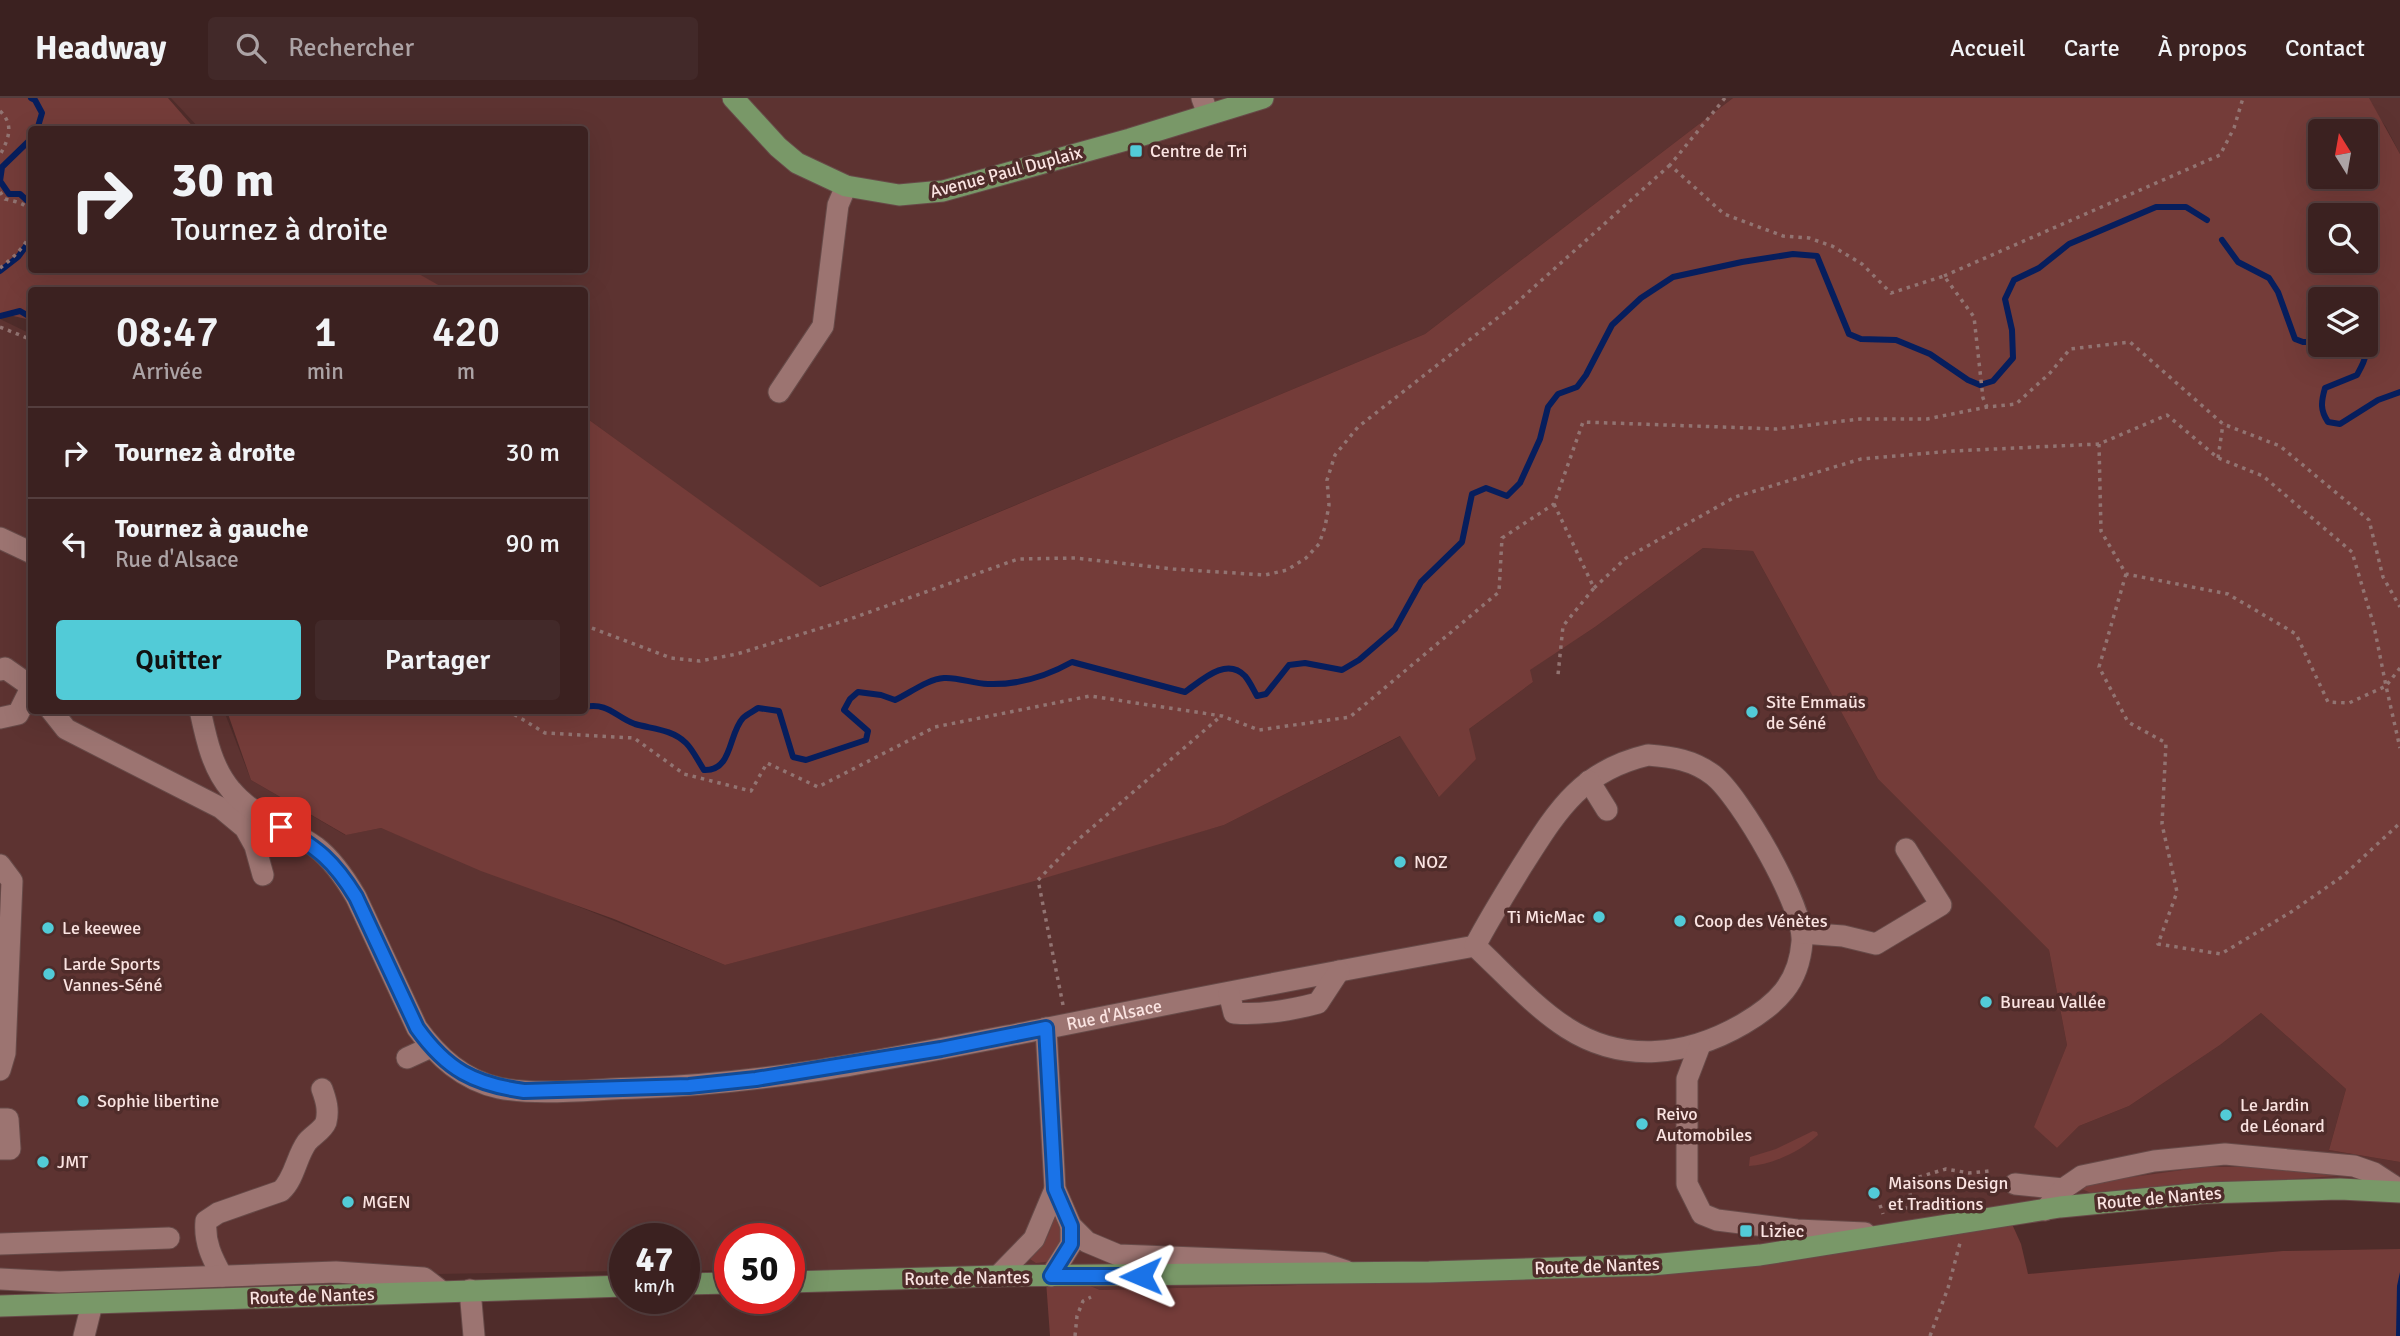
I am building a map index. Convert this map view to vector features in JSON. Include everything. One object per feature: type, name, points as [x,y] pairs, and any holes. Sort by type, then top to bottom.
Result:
[{"type":"main road","name":"Avenue Paul Duplaix","points":[[733,98],[778,148],[797,163],[846,186],[899,195],[943,191],[1130,139],[1205,106],[1264,98]]},
{"type":"main road","name":"Route de Nantes","points":[[805,1282],[998,1276],[1354,1273],[1651,1265],[1760,1255],[2045,1210],[2205,1193],[2340,1189],[2400,1191]]},
{"type":"main road","name":"Route de Nantes","points":[[0,1306],[609,1286]]},
{"type":"street","points":[[779,392],[823,326],[838,205],[846,186]]},
{"type":"street","points":[[0,538],[28,551]]},
{"type":"street","points":[[0,670],[5,668],[28,684]]},
{"type":"street","points":[[0,718],[18,714],[28,692]]},
{"type":"street","points":[[54,714],[66,729],[166,775],[221,808],[240,812],[255,846],[263,875]]},
{"type":"street","name":"Rue d'Alsace","points":[[201,714],[214,762],[232,792],[240,812],[316,848],[344,876],[417,1028],[431,1047],[460,1072],[476,1081],[499,1088],[524,1091],[711,1085],[799,1073],[1475,946]]},
{"type":"street","points":[[1648,755],[1694,763],[1726,787],[1781,876],[1796,908],[1802,933],[1796,968],[1790,984],[1778,1000],[1763,1013],[1700,1045],[1648,1052],[1621,1049],[1592,1041],[1566,1027],[1475,946],[1551,819],[1568,798],[1600,773],[1626,760],[1648,755]]},
{"type":"street","points":[[1590,781],[1607,810]]},
{"type":"street","points":[[1802,933],[1843,936],[1876,944],[1941,905],[1906,849]]},
{"type":"street","points":[[0,865],[12,881],[5,1053],[0,1070]]},
{"type":"street","points":[[998,1276],[1034,1239],[1055,1189],[1056,1026]]},
{"type":"street","points":[[1700,1045],[1687,1079],[1687,1184],[1702,1214],[1717,1220],[1797,1230],[1861,1233],[1916,1231]]},
{"type":"street","points":[[407,1058],[431,1047]]},
{"type":"street","points":[[222,1276],[208,1244],[206,1221],[218,1213],[281,1191],[289,1184],[308,1141],[325,1125],[328,1106],[322,1089]]},
{"type":"street","points":[[0,1119],[8,1119],[10,1149],[0,1149]]},
{"type":"street","points":[[2045,1210],[2063,1189],[2082,1176],[2154,1161],[2225,1154],[2283,1151],[2354,1166],[2374,1173],[2400,1191]]},
{"type":"street","points":[[2015,1184],[2063,1189]]},
{"type":"street","points":[[1055,1189],[1071,1226],[1087,1242],[1118,1255],[1322,1263],[1354,1273]]},
{"type":"street","points":[[1051,1276],[1071,1244],[1071,1226]]},
{"type":"street","points":[[0,1244],[169,1238]]},
{"type":"street","points":[[0,1279],[59,1282],[336,1272],[424,1278],[441,1291]]},
{"type":"street","points":[[470,1290],[474,1336]]},
{"type":"street","points":[[84,1336],[92,1304]]},
{"type":"path","points":[[588,627],[671,658],[700,661],[737,654],[850,619],[1018,559],[1074,558],[1265,575],[1287,570],[1306,558],[1319,544],[1329,505],[1327,480],[1335,454],[1358,427],[1514,305],[1670,165],[1725,98]]},
{"type":"path","points":[[1670,165],[1724,214],[1783,236],[1809,238],[1832,246],[1862,264],[1891,293],[1944,276],[2220,155],[2234,128],[2243,98]]},
{"type":"path","points":[[0,111],[8,122],[10,137],[0,155]]},
{"type":"path","points":[[0,192],[5,200],[20,203],[28,209]]},
{"type":"path","points":[[0,268],[16,255],[28,239]]},
{"type":"path","points":[[1944,276],[1974,317],[1983,398],[1987,407]]},
{"type":"path","points":[[0,327],[28,338]]},
{"type":"path","points":[[514,714],[545,733],[634,738],[684,774],[751,791],[767,763],[818,787],[934,727],[1090,696],[1222,716],[1259,730],[1350,717],[1499,592],[1502,538],[1554,503],[1583,422],[1777,429],[1860,419],[1927,419],[2016,404],[2050,373],[2070,349],[2130,342],[2223,424],[2280,446],[2369,520],[2383,577],[2400,607]]},
{"type":"path","points":[[1558,675],[1563,626],[1594,588],[1626,558],[1735,497],[1861,460],[1953,451],[2099,444],[2167,415],[2218,458],[2263,476],[2352,552],[2374,626],[2400,748]]},
{"type":"path","points":[[2218,458],[2223,424]]},
{"type":"path","points":[[2099,444],[2101,531],[2126,574],[2099,667],[2128,722],[2166,743],[2162,824],[2178,892],[2158,944],[2221,954],[2291,912],[2343,876],[2400,823]]},
{"type":"path","points":[[1554,503],[1594,588]]},
{"type":"path","points":[[2126,574],[2228,594],[2296,634],[2328,702],[2349,703],[2386,686],[2400,667]]},
{"type":"path","points":[[1056,1026],[1038,880],[1072,845],[1222,716]]},
{"type":"path","points":[[1880,1205],[1882,1214],[1912,1207],[1909,1181],[1926,1174],[1946,1169],[1969,1173],[1989,1171]]},
{"type":"path","points":[[1930,1336],[1948,1288],[1960,1243]]},
{"type":"path","points":[[1075,1336],[1077,1316],[1083,1301],[1092,1296]]},
{"type":"shaded area","points":[[0,98],[168,98],[192,126],[28,126],[28,273],[417,273],[442,287],[28,287],[28,319],[0,313]]},
{"type":"shaded area","points":[[171,98],[1733,98],[1425,334],[819,587],[588,419],[588,287],[377,287],[352,273],[588,273],[588,126],[197,126]]},
{"type":"shaded area","points":[[1733,98],[2369,98],[2400,154],[2400,1162],[2329,1150],[2346,1089],[2261,1013],[2220,1045],[2129,1106],[2079,1126],[2057,1148],[2034,1127],[2067,1045],[2049,950],[1878,779],[1753,551],[1703,548],[1595,627],[1530,670],[1533,682],[1469,729],[1476,759],[1439,797],[1400,736],[1224,825],[1038,880],[725,965],[614,919],[481,871],[381,828],[346,835],[251,780],[228,714],[588,714],[588,419],[820,587],[1425,334]]},
{"type":"shaded area","points":[[2365,98],[2400,98],[2400,154],[2386,127]]},
{"type":"shaded area","points":[[0,319],[28,333],[28,714],[225,714],[251,780],[345,835],[381,828],[725,965],[1224,825],[1401,736],[1438,796],[1469,729],[1533,682],[1529,670],[1595,627],[1703,548],[1753,551],[1878,779],[2049,950],[2067,1045],[2035,1127],[2057,1148],[2079,1126],[2129,1106],[2220,1045],[2261,1013],[2346,1089],[2329,1150],[2400,1162],[2400,1179],[2012,1224],[1798,1260],[1646,1276],[1100,1290],[1045,1267],[805,1270],[805,1223],[714,1223],[714,1270],[700,1271],[700,1223],[609,1223],[609,1271],[437,1274],[141,1289],[0,1290]]},
{"type":"shaded area","points":[[1813,1131],[1818,1135],[1795,1152],[1767,1163],[1749,1166],[1750,1157],[1776,1149]]},
{"type":"shaded area","points":[[2204,1167],[2288,1167],[2355,1173],[2091,1193],[2082,1189],[2090,1183]]},
{"type":"shaded area","points":[[1056,1206],[1065,1243],[1053,1261],[1036,1263],[1030,1259],[1051,1228]]},
{"type":"shaded area","points":[[2012,1224],[2021,1244],[2028,1274],[2283,1251],[2400,1249],[2400,1336],[1050,1336],[1045,1267],[1100,1290],[1646,1276],[1798,1260]]},
{"type":"shaded area","points":[[2400,1272],[2400,1336],[2396,1336],[2397,1286]]},
{"type":"waterway","points":[[31,98],[42,113],[38,126]]},
{"type":"waterway","points":[[28,142],[2,167],[0,181],[9,194],[20,194],[28,201]]},
{"type":"waterway","points":[[588,707],[606,708],[635,724],[675,735],[689,746],[704,770],[720,765],[738,725],[758,708],[779,711],[793,757],[806,760],[866,740],[868,731],[844,710],[858,692],[895,700],[925,684],[944,678],[982,684],[1010,683],[1042,675],[1072,662],[1185,692],[1214,672],[1230,669],[1238,670],[1245,676],[1257,696],[1266,694],[1289,665],[1305,663],[1342,670],[1359,660],[1395,629],[1421,582],[1462,542],[1472,494],[1486,488],[1507,496],[1520,483],[1540,439],[1548,407],[1558,394],[1577,387],[1612,325],[1641,298],[1673,277],[1793,254],[1817,256],[1849,334],[1861,339],[1896,340],[1930,354],[1980,385],[1993,381],[2013,358],[2012,330],[2005,299],[2014,280],[2039,268],[2069,244],[2156,207],[2186,207],[2207,220]]},
{"type":"waterway","points":[[2222,240],[2238,262],[2269,278],[2278,292],[2295,339],[2308,342]]},
{"type":"waterway","points":[[0,271],[18,257],[28,243]]},
{"type":"waterway","points":[[0,316],[20,311],[28,316]]},
{"type":"waterway","points":[[2364,357],[2357,375],[2325,388],[2322,406],[2328,422],[2340,424],[2378,400],[2400,392]]},
{"type":"place","name":"Centre de Tri","points":[[1136,151]]},
{"type":"place","name":"Site Emmaüs de Séné","points":[[1752,712]]},
{"type":"place","name":"NOZ","points":[[1400,862]]},
{"type":"place","name":"Ti MicMac","points":[[1599,917]]},
{"type":"place","name":"Coop des Vénètes","points":[[1680,921]]},
{"type":"place","name":"Le keewee","points":[[48,928]]},
{"type":"place","name":"Larde Sports Vannes-Séné","points":[[49,974]]},
{"type":"place","name":"Bureau Vallée","points":[[1986,1002]]},
{"type":"place","name":"Sophie libertine","points":[[83,1101]]},
{"type":"place","name":"Le Jardin de Léonard","points":[[2226,1115]]},
{"type":"place","name":"Reivo Automobiles","points":[[1642,1124]]},
{"type":"place","name":"JMT","points":[[43,1162]]},
{"type":"place","name":"Maisons Design et Traditions","points":[[1874,1193]]},
{"type":"place","name":"MGEN","points":[[348,1202]]},
{"type":"place","name":"Liziec","points":[[1746,1231]]},
{"type":"route","points":[[281,827],[316,848],[344,876],[417,1028],[431,1047],[451,1067],[476,1081],[499,1088],[524,1091],[711,1085],[799,1073],[1046,1028],[1055,1189],[1071,1226],[1071,1244],[1051,1276],[1141,1276]]}]
